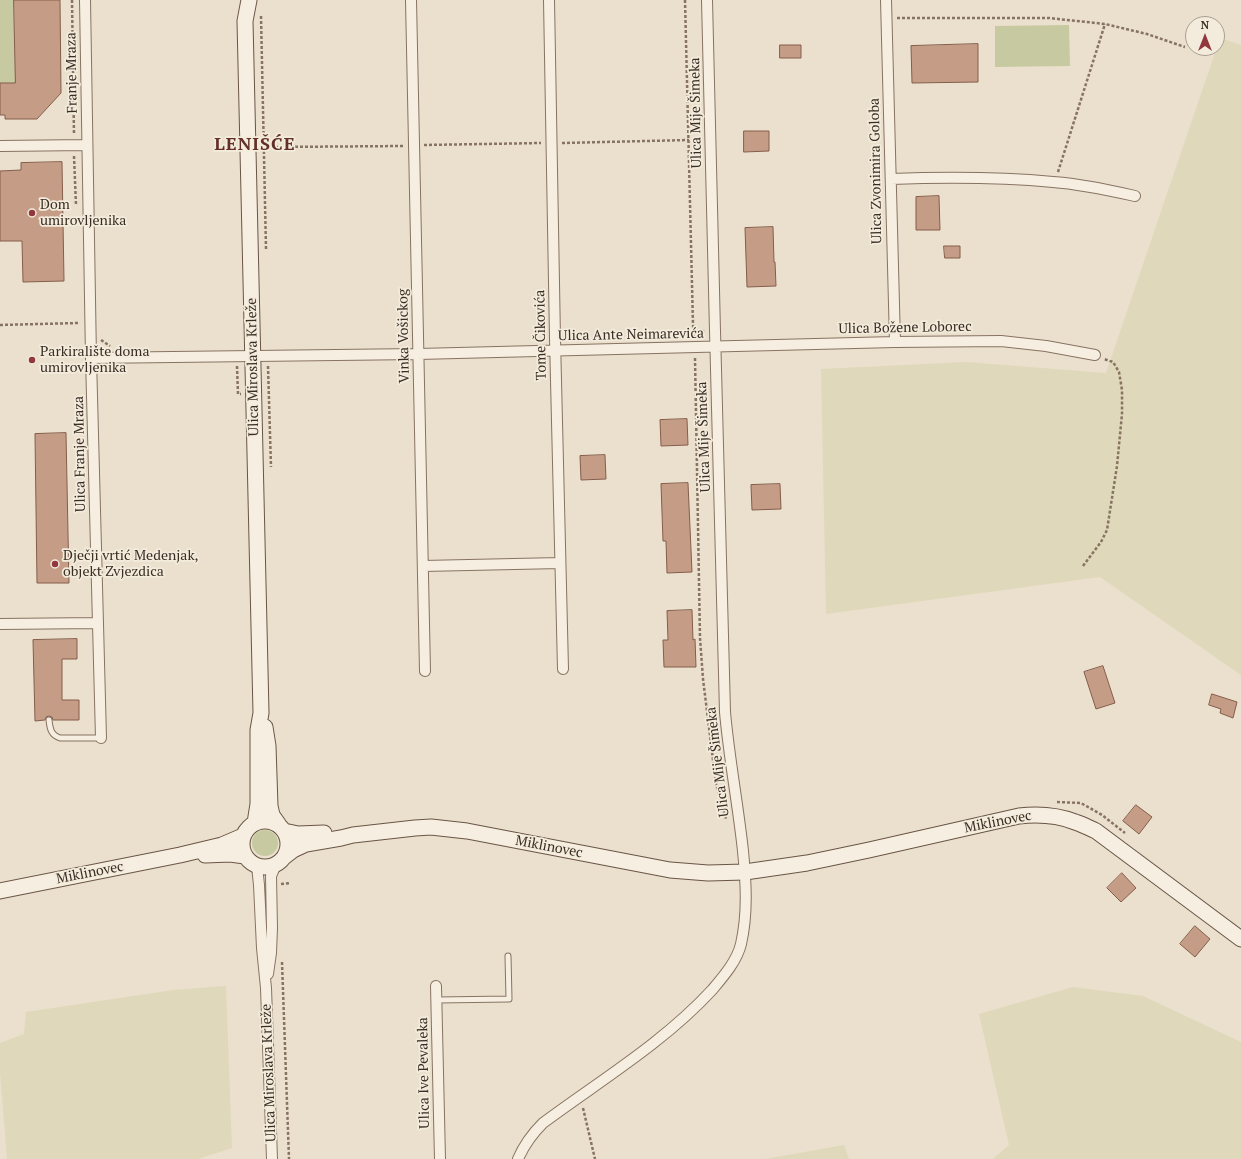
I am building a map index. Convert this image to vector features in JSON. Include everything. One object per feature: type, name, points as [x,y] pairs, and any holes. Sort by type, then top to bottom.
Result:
[{"type":"main road","name":"Ulica Miroslava Krleže","points":[[240,0],[245,21]]},
{"type":"main road","name":"Ulica Miroslava Krleže","points":[[249,0],[245,21],[261,713],[258,730],[258,804],[255,823]]},
{"type":"main road","name":"Ulica Miroslava Krleže","points":[[261,713],[268,746],[270,806],[272,815],[282,828]]},
{"type":"main road","name":"Miklinovec","points":[[281,860],[293,850],[306,844],[353,835],[431,827],[450,828],[670,870],[708,873],[744,872],[807,863],[1019,816],[1036,814],[1075,821],[1096,831],[1241,940]]},
{"type":"main road","points":[[261,821],[267,821],[273,822],[282,828],[287,838],[288,845],[287,852],[281,860],[272,866],[265,867],[257,866],[250,862],[242,850],[242,843],[243,836],[250,826],[261,821]]},
{"type":"main road","name":"Miklinovec","points":[[282,828],[298,834],[337,833],[353,835]]},
{"type":"main road","name":"Miklinovec","points":[[0,891],[180,855],[222,844],[243,836]]},
{"type":"main road","name":"Miklinovec","points":[[180,855],[230,854],[245,856]]},
{"type":"street","name":"Franje Mraza","points":[[84,0],[87,145]]},
{"type":"street","name":"Vinka Vošickog","points":[[411,0],[425,671]]},
{"type":"street","name":"Tome Čikovića","points":[[549,0],[555,351],[563,669]]},
{"type":"street","name":"Ulica Mije Šimeka","points":[[707,0],[725,712],[740,826],[744,872]]},
{"type":"street","name":"Ulica Zvonimira Goloba","points":[[886,0],[895,342]]},
{"type":"street","points":[[0,146],[87,145]]},
{"type":"street","name":"Ulica Franje Mraza","points":[[87,145],[101,738]]},
{"type":"street","points":[[890,179],[979,178],[1054,182],[1092,187],[1135,196]]},
{"type":"street","name":"Ulica Božene Loborec","points":[[715,347],[895,342],[1001,341],[1046,346],[1095,355]]},
{"type":"street","name":"Ulica Ante Neimarevića","points":[[91,358],[418,354],[715,347]]},
{"type":"street","points":[[423,566],[560,563]]},
{"type":"street","points":[[0,624],[98,623]]},
{"type":"street","name":"Ulica Miroslava Krleže","points":[[266,988],[271,953],[275,885],[271,876],[281,860]]},
{"type":"street","name":"Ulica Miroslava Krleže","points":[[257,866],[266,988],[272,1159]]},
{"type":"street","points":[[518,1159],[527,1141],[534,1131],[543,1123],[625,1065],[678,1024],[722,979],[741,946],[746,912],[744,872]]},
{"type":"street","name":"Ulica Ive Pevaleka","points":[[436,986],[440,1159]]},
{"type":"lane","points":[[49,720],[52,732],[55,736],[60,738],[101,738]]},
{"type":"lane","points":[[437,1000],[509,999],[508,956]]},
{"type":"path","points":[[685,0],[692,325],[694,331],[695,348],[701,658],[716,784],[728,825]]},
{"type":"path","points":[[887,20],[897,18],[1049,18],[1105,24],[1147,34],[1185,48]]},
{"type":"path","points":[[1054,182],[1105,24]]},
{"type":"path","points":[[552,143],[689,140]]},
{"type":"path","points":[[0,325],[80,323]]},
{"type":"path","points":[[1083,566],[1101,542],[1107,530],[1117,466],[1122,414],[1122,390],[1119,372],[1113,362],[1095,355]]},
{"type":"path","points":[[1054,802],[1081,803],[1102,814],[1129,837]]},
{"type":"path","points":[[275,885],[280,880]]},
{"type":"path","points":[[275,885],[291,884]]},
{"type":"path","points":[[282,961],[289,1159]]},
{"type":"path","points":[[580,1096],[595,1159]]},
{"type":"shaded area","points":[[1225,40],[1241,45],[1241,675],[1100,577],[826,614],[821,369],[966,362],[1106,373],[1214,56],[1225,56]]},
{"type":"shaded area","points":[[226,986],[232,1148],[198,1159],[7,1159],[0,1072],[0,1043],[24,1034],[26,1012],[173,990]]},
{"type":"shaded area","points":[[1073,987],[1143,996],[1241,1042],[1241,1159],[993,1159],[1009,1145],[979,1014]]},
{"type":"shaded area","points":[[844,1145],[849,1159],[765,1159]]},
{"type":"green space","points":[[0,0],[14,0],[15,83],[0,83]]},
{"type":"green space","points":[[1069,25],[1070,66],[995,67],[995,26]]},
{"type":"green space","points":[[265,830],[274,834],[278,843],[274,852],[265,856],[256,852],[252,843],[256,834]]},
{"type":"building","points":[[14,0],[60,0],[61,93],[37,119],[5,119],[5,115],[0,115],[0,83],[15,83]]},
{"type":"building","points":[[978,44],[978,82],[912,83],[911,46]]},
{"type":"building","points":[[780,45],[801,45],[801,58],[780,58]]},
{"type":"building","points":[[744,131],[769,131],[769,151],[744,152]]},
{"type":"building","name":"Dom umirovljenika","points":[[62,162],[64,281],[23,282],[22,241],[0,241],[0,171],[21,170],[21,163]]},
{"type":"building","points":[[939,196],[940,230],[916,230],[916,197]]},
{"type":"building","points":[[773,227],[776,286],[747,287],[745,228]]},
{"type":"building","points":[[944,246],[960,246],[960,258],[945,258]]},
{"type":"building","points":[[687,419],[688,445],[661,446],[660,420]]},
{"type":"building","points":[[66,433],[69,583],[37,583],[35,434]]},
{"type":"building","points":[[605,455],[606,479],[581,480],[580,456]]},
{"type":"building","points":[[688,483],[692,572],[667,573],[666,541],[663,541],[661,484]]},
{"type":"building","points":[[780,484],[781,509],[752,510],[751,485]]},
{"type":"building","points":[[692,610],[696,667],[664,667],[663,640],[668,640],[667,611]]},
{"type":"building","points":[[77,639],[77,659],[62,659],[62,700],[79,700],[79,720],[53,720],[52,717],[49,716],[46,717],[45,720],[35,721],[33,640]]},
{"type":"building","points":[[1103,666],[1115,703],[1096,709],[1084,672]]},
{"type":"building","points":[[1212,694],[1237,702],[1233,718],[1220,713],[1221,709],[1209,705]]},
{"type":"building","points":[[1136,805],[1152,817],[1139,834],[1123,821]]},
{"type":"building","points":[[1122,873],[1136,888],[1121,902],[1107,888]]},
{"type":"building","points":[[1195,926],[1210,939],[1195,957],[1180,944]]},
{"type":"place","name":"Dom umirovljenika","points":[[32,213]]},
{"type":"place","name":"Parkiralište doma umirovljenika","points":[[32,360]]},
{"type":"place","name":"Dječji vrtić Medenjak, objekt Zvjezdica","points":[[55,564]]},
{"type":"district","name":"LENIŠĆE","points":[[255,145]]}]
